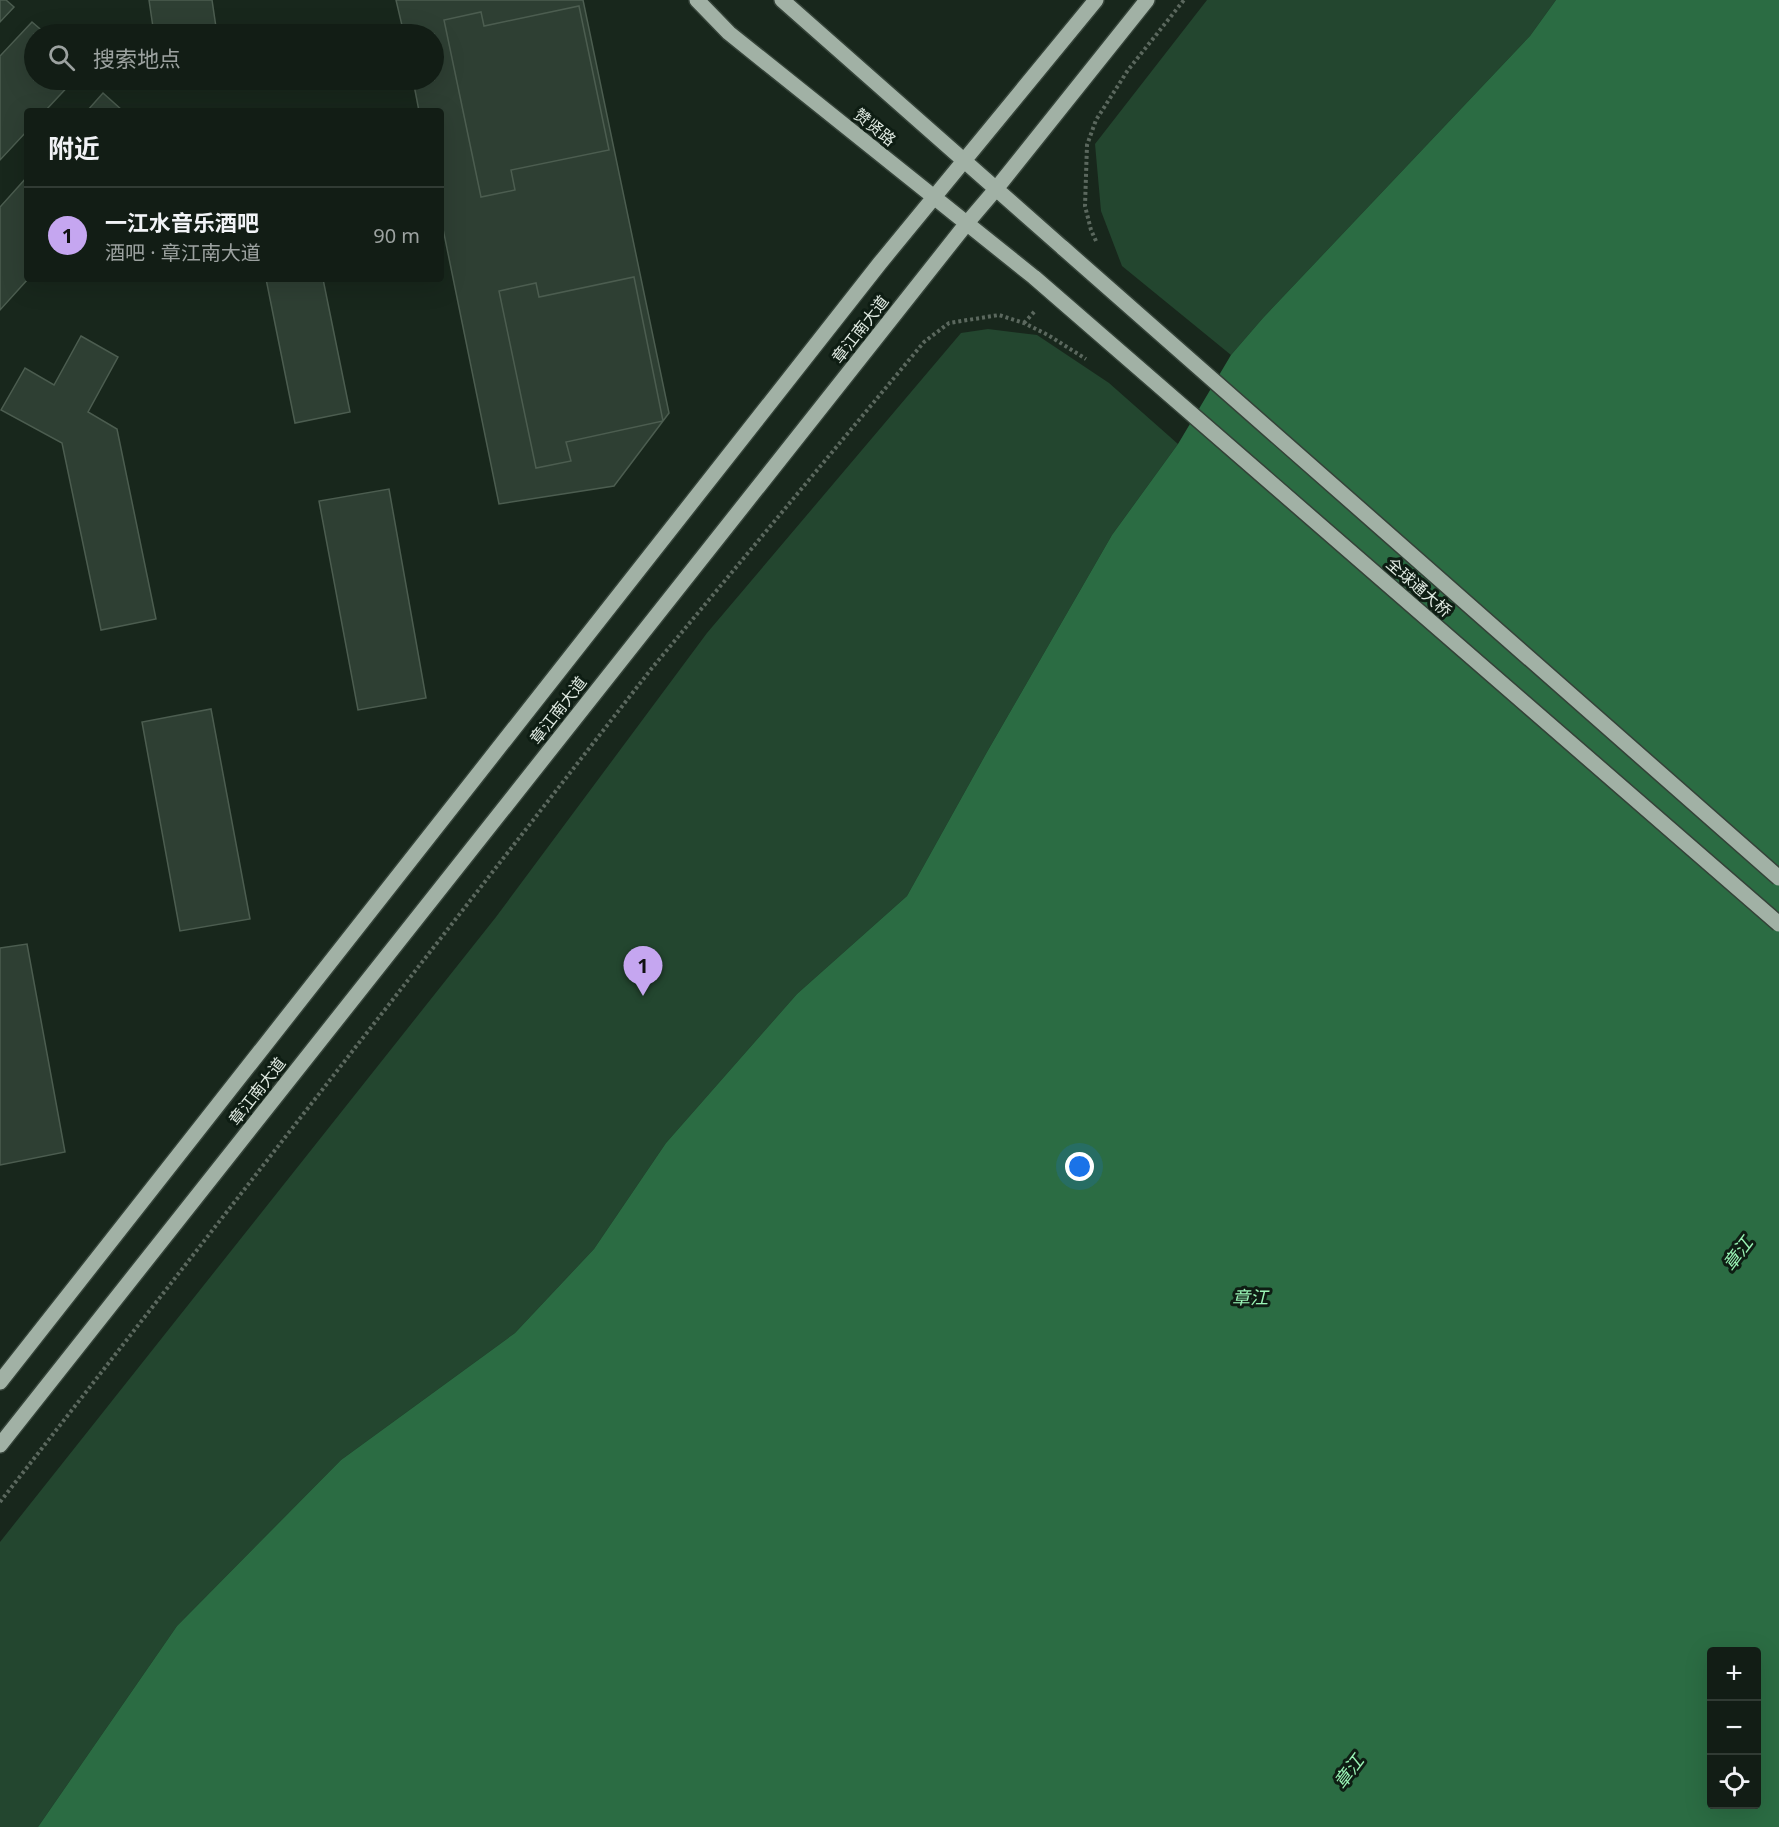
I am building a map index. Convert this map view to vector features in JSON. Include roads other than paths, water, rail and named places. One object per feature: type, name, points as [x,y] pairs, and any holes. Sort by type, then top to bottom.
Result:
[{"type":"main road","name":"赞贤路","points":[[697,0],[729,33],[1035,278]]},
{"type":"main road","name":"赞贤路","points":[[782,0],[1063,248]]},
{"type":"main road","name":"章江南大道","points":[[0,1382],[873,273],[1096,0]]},
{"type":"main road","name":"章江南大道","points":[[0,1445],[967,223],[1148,0]]},
{"type":"main road","name":"全球通大桥","points":[[1063,248],[1779,878]]},
{"type":"main road","name":"全球通大桥","points":[[1035,278],[1779,924]]},
{"type":"water","name":"章江","points":[[1556,0],[1779,0],[1779,1827],[38,1827],[177,1626],[341,1460],[515,1333],[594,1249],[666,1143],[797,994],[907,896],[1112,535],[1178,444],[1231,355],[1263,318],[1530,36]]},
{"type":"place","name":"一江水音乐酒吧","points":[[643,996]]}]
